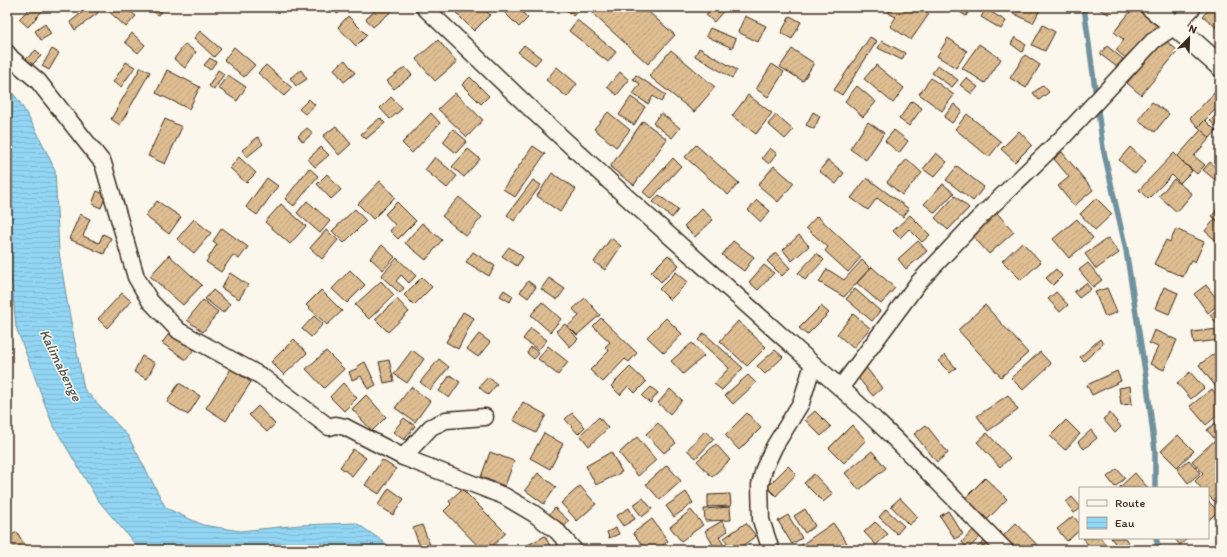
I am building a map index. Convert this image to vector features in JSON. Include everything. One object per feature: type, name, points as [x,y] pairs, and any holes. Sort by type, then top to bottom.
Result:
[{"type":"street","points":[[424,7],[626,197],[840,387],[1005,550]]},
{"type":"street","points":[[1151,7],[1176,26],[1220,66]]},
{"type":"street","points":[[840,387],[918,283],[978,218],[1062,138],[1153,41],[1176,26],[1194,7]]},
{"type":"street","points":[[7,53],[38,81],[103,163],[136,277],[150,302],[179,331],[261,376],[330,427],[336,425],[344,427],[403,456],[504,496],[533,513],[557,531],[574,550]]},
{"type":"street","points":[[771,550],[760,520],[760,485],[764,469],[774,447],[801,403],[813,364]]},
{"type":"street","points":[[403,456],[431,427],[446,420],[485,417]]},
{"type":"water","name":"Kalimabenge","points":[[7,86],[19,101],[37,132],[55,170],[59,252],[84,389],[128,436],[166,508],[203,525],[240,531],[300,525],[356,523],[387,544],[390,550],[140,550],[97,499],[52,423],[16,327],[12,285],[7,258]]},
{"type":"building","points":[[31,7],[40,7],[43,10],[28,27],[19,19]]},
{"type":"building","points":[[89,7],[94,7],[98,13],[75,30],[70,22]]},
{"type":"building","points":[[125,7],[136,16],[126,27],[105,8]]},
{"type":"building","points":[[151,7],[165,7],[158,15],[150,9]]},
{"type":"building","points":[[333,7],[349,7],[337,14]]},
{"type":"building","points":[[379,7],[391,7],[393,10],[373,27],[366,19]]},
{"type":"building","points":[[482,7],[490,15],[474,31],[451,8]]},
{"type":"building","points":[[507,7],[517,7],[528,18],[519,27],[503,11]]},
{"type":"building","points":[[563,7],[582,7],[573,16]]},
{"type":"building","points":[[599,7],[643,7],[675,35],[648,64],[593,14]]},
{"type":"building","points":[[712,7],[723,7],[725,9],[714,22],[706,15]]},
{"type":"building","points":[[892,7],[918,7],[929,14],[911,40],[890,26],[896,17],[888,13]]},
{"type":"building","points":[[952,7],[972,7],[966,16]]},
{"type":"building","points":[[1013,7],[1041,8],[1033,23],[1011,12]]},
{"type":"building","points":[[1095,7],[1113,7],[1109,14]]},
{"type":"building","points":[[1134,7],[1157,25],[1129,61],[1116,50],[1124,40],[1114,32]]},
{"type":"building","points":[[1211,7],[1220,7],[1219,30],[1203,16]]},
{"type":"building","points":[[986,9],[1006,21],[1001,29],[981,17]]},
{"type":"building","points":[[348,16],[367,35],[356,46],[338,27]]},
{"type":"building","points":[[745,16],[766,26],[758,42],[738,32]]},
{"type":"building","points":[[790,16],[801,22],[792,39],[781,33]]},
{"type":"building","points":[[577,20],[616,52],[608,62],[569,31]]},
{"type":"building","points":[[45,24],[51,34],[41,40],[35,31]]},
{"type":"building","points":[[1043,25],[1055,32],[1045,51],[1032,45]]},
{"type":"building","points":[[710,28],[736,39],[732,48],[706,36]]},
{"type":"building","points":[[200,31],[221,49],[214,57],[194,38]]},
{"type":"building","points":[[132,33],[145,45],[138,53],[125,42]]},
{"type":"building","points":[[870,37],[877,41],[842,95],[834,90]]},
{"type":"building","points":[[1015,37],[1026,45],[1022,52],[1011,44]]},
{"type":"building","points":[[948,38],[967,51],[956,68],[937,56]]},
{"type":"building","points":[[1164,39],[1178,51],[1141,95],[1127,83]]},
{"type":"building","points":[[438,40],[457,62],[435,81],[416,59]]},
{"type":"building","points":[[882,41],[905,53],[902,60],[878,48]]},
{"type":"building","points":[[185,44],[196,52],[185,68],[174,59]]},
{"type":"building","points":[[979,44],[1001,59],[985,83],[962,68]]},
{"type":"building","points":[[524,45],[541,58],[535,65],[518,52]]},
{"type":"building","points":[[1107,46],[1123,59],[1117,67],[1100,54]]},
{"type":"building","points":[[234,47],[255,65],[244,77],[224,60]]},
{"type":"building","points":[[699,48],[737,70],[732,78],[695,56]]},
{"type":"building","points":[[52,49],[59,53],[49,70],[42,66]]},
{"type":"building","points":[[792,49],[814,63],[803,81],[780,67]]},
{"type":"building","points":[[36,50],[41,56],[32,65],[26,59]]},
{"type":"building","points":[[671,50],[715,87],[694,112],[649,76]]},
{"type":"building","points":[[1025,55],[1040,65],[1026,88],[1010,78]]},
{"type":"building","points":[[210,58],[216,62],[210,70],[204,65]]},
{"type":"building","points":[[345,60],[355,73],[344,82],[334,69]]},
{"type":"building","points":[[126,62],[135,67],[121,87],[113,82]]},
{"type":"building","points":[[772,64],[784,72],[768,97],[756,89]]},
{"type":"building","points":[[266,65],[292,88],[284,96],[258,73]]},
{"type":"building","points":[[876,65],[904,88],[893,103],[864,79]]},
{"type":"building","points":[[938,65],[958,80],[952,87],[932,73]]},
{"type":"building","points":[[141,67],[150,72],[120,125],[111,119]]},
{"type":"building","points":[[405,67],[412,75],[394,89],[387,81]]},
{"type":"building","points":[[557,67],[577,84],[567,97],[546,80]]},
{"type":"building","points":[[167,70],[200,87],[189,109],[156,93]]},
{"type":"building","points":[[218,70],[224,74],[214,90],[209,86]]},
{"type":"building","points":[[301,70],[307,79],[296,86],[290,78]]},
{"type":"building","points":[[620,72],[629,80],[617,95],[607,87]]},
{"type":"building","points":[[228,75],[246,87],[237,101],[218,88]]},
{"type":"building","points":[[636,75],[666,95],[661,102],[653,96],[648,104],[633,94],[640,84],[633,79]]},
{"type":"building","points":[[470,77],[489,96],[481,104],[462,85]]},
{"type":"building","points":[[931,78],[954,95],[942,111],[919,94]]},
{"type":"building","points":[[966,78],[978,87],[972,94],[960,85]]},
{"type":"building","points":[[1043,85],[1049,92],[1039,100],[1033,93]]},
{"type":"building","points":[[857,86],[876,102],[863,117],[845,101]]},
{"type":"building","points":[[1220,87],[1220,105],[1198,127],[1190,118]]},
{"type":"building","points":[[455,93],[483,120],[467,137],[438,109]]},
{"type":"building","points":[[748,95],[772,113],[756,134],[732,116]]},
{"type":"building","points":[[391,97],[402,109],[390,119],[380,108]]},
{"type":"building","points":[[631,97],[645,107],[634,125],[619,115]]},
{"type":"building","points":[[309,99],[315,105],[305,114],[299,109]]},
{"type":"building","points":[[912,101],[922,108],[909,126],[899,119]]},
{"type":"building","points":[[1152,102],[1169,114],[1155,132],[1138,120]]},
{"type":"building","points":[[954,104],[962,111],[952,123],[944,117]]},
{"type":"building","points":[[1220,111],[1220,122],[1216,126],[1210,121]]},
{"type":"building","points":[[608,112],[630,130],[616,147],[594,129]]},
{"type":"building","points":[[813,112],[820,116],[814,129],[806,125]]},
{"type":"building","points":[[431,113],[440,123],[412,153],[402,143]]},
{"type":"building","points":[[661,113],[680,128],[672,138],[653,123]]},
{"type":"building","points":[[967,114],[1001,142],[989,157],[955,129]]},
{"type":"building","points":[[776,115],[793,130],[785,139],[768,124]]},
{"type":"building","points":[[380,118],[385,123],[366,139],[361,134]]},
{"type":"building","points":[[165,119],[182,127],[165,164],[148,156]]},
{"type":"building","points":[[1205,120],[1216,131],[1210,138],[1198,127]]},
{"type":"building","points":[[643,121],[667,139],[634,185],[610,167]]},
{"type":"building","points":[[868,122],[884,133],[866,160],[850,149]]},
{"type":"building","points":[[336,126],[351,144],[339,155],[323,136]]},
{"type":"building","points":[[307,128],[313,133],[303,142],[298,136]]},
{"type":"building","points":[[453,129],[467,141],[456,153],[443,142]]},
{"type":"building","points":[[894,130],[908,141],[899,153],[885,141]]},
{"type":"building","points":[[1201,130],[1210,138],[1194,156],[1205,165],[1197,174],[1177,157]]},
{"type":"building","points":[[1019,131],[1032,145],[1015,162],[1001,149]]},
{"type":"building","points":[[258,137],[263,144],[247,157],[242,150]]},
{"type":"building","points":[[696,145],[739,183],[728,195],[685,157]]},
{"type":"building","points":[[533,146],[545,154],[515,197],[503,189]]},
{"type":"building","points":[[321,147],[329,155],[315,167],[308,159]]},
{"type":"building","points":[[1130,147],[1146,161],[1135,174],[1119,160]]},
{"type":"building","points":[[770,148],[777,154],[769,164],[762,158]]},
{"type":"building","points":[[468,149],[480,159],[464,177],[452,167]]},
{"type":"building","points":[[1062,152],[1093,190],[1074,206],[1058,186],[1069,177],[1054,159]]},
{"type":"building","points":[[936,153],[947,162],[934,177],[923,169]]},
{"type":"building","points":[[1174,153],[1192,171],[1180,183],[1172,175],[1148,199],[1139,190]]},
{"type":"building","points":[[239,157],[256,173],[246,183],[230,168]]},
{"type":"building","points":[[435,157],[457,176],[447,188],[425,170]]},
{"type":"building","points":[[673,158],[681,166],[651,199],[643,192]]},
{"type":"building","points":[[907,159],[922,173],[902,195],[887,182]]},
{"type":"building","points":[[828,160],[844,173],[836,184],[819,171]]},
{"type":"building","points":[[1210,162],[1219,170],[1220,169],[1220,184],[1203,170]]},
{"type":"building","points":[[774,166],[794,183],[778,202],[758,185]]},
{"type":"building","points":[[957,166],[984,187],[973,201],[946,180]]},
{"type":"building","points":[[309,168],[318,176],[294,206],[285,199]]},
{"type":"building","points":[[552,173],[576,189],[560,212],[537,196]]},
{"type":"building","points":[[327,174],[341,190],[331,199],[317,184]]},
{"type":"building","points":[[267,178],[278,186],[257,215],[246,207]]},
{"type":"building","points":[[867,178],[909,209],[903,217],[877,198],[868,210],[851,198]]},
{"type":"building","points":[[1174,179],[1192,194],[1177,212],[1159,196]]},
{"type":"building","points":[[533,180],[541,185],[514,221],[507,215]]},
{"type":"building","points":[[380,181],[395,197],[373,219],[358,204]]},
{"type":"building","points":[[943,184],[954,193],[935,213],[924,204]]},
{"type":"building","points":[[97,191],[106,195],[101,208],[92,204]]},
{"type":"building","points":[[659,195],[678,210],[672,218],[653,202]]},
{"type":"building","points":[[955,196],[969,208],[948,230],[935,218]]},
{"type":"building","points":[[459,197],[482,217],[466,236],[442,216]]},
{"type":"building","points":[[1096,198],[1112,214],[1095,230],[1080,214]]},
{"type":"building","points":[[757,200],[770,211],[761,222],[748,210]]},
{"type":"building","points":[[157,201],[181,217],[169,234],[145,216]]},
{"type":"building","points":[[307,201],[330,221],[320,233],[297,213]]},
{"type":"building","points":[[397,202],[416,221],[398,239],[390,231],[395,225],[385,214]]},
{"type":"building","points":[[281,204],[306,226],[290,244],[265,222]]},
{"type":"building","points":[[1220,206],[1220,223],[1212,216]]},
{"type":"building","points":[[702,208],[713,220],[695,237],[684,226]]},
{"type":"building","points":[[355,209],[366,221],[344,243],[332,231]]},
{"type":"building","points":[[996,212],[1014,232],[989,254],[971,234]]},
{"type":"building","points":[[80,214],[90,219],[83,236],[99,243],[103,234],[111,238],[104,254],[69,239]]},
{"type":"building","points":[[910,215],[930,235],[922,242],[909,229],[900,238],[893,231]]},
{"type":"building","points":[[817,216],[861,257],[848,272],[825,251],[828,247],[806,228]]},
{"type":"building","points":[[194,219],[211,233],[194,253],[177,239]]},
{"type":"building","points":[[1077,219],[1093,238],[1069,258],[1053,239]]},
{"type":"building","points":[[1215,219],[1220,223],[1220,244],[1205,231]]},
{"type":"building","points":[[422,223],[442,240],[426,260],[405,243]]},
{"type":"building","points":[[222,228],[248,247],[239,259],[233,255],[221,272],[206,262],[217,244],[213,241]]},
{"type":"building","points":[[1176,229],[1204,242],[1195,262],[1191,260],[1183,277],[1154,264],[1166,240],[1170,242]]},
{"type":"building","points":[[326,230],[338,240],[322,259],[310,248]]},
{"type":"building","points":[[799,235],[809,246],[792,261],[783,250]]},
{"type":"building","points":[[611,238],[621,246],[605,270],[594,262]]},
{"type":"building","points":[[1108,238],[1119,253],[1096,269],[1085,254]]},
{"type":"building","points":[[733,241],[754,257],[744,271],[722,255]]},
{"type":"building","points":[[918,241],[927,251],[906,269],[898,259]]},
{"type":"building","points":[[1022,242],[1041,262],[1021,280],[1002,261]]},
{"type":"building","points":[[382,245],[395,257],[383,270],[370,258]]},
{"type":"building","points":[[509,247],[523,257],[517,266],[502,256]]},
{"type":"building","points":[[473,252],[495,266],[489,276],[466,262]]},
{"type":"building","points":[[776,253],[790,268],[782,276],[767,261]]},
{"type":"building","points":[[817,253],[824,260],[805,280],[798,273]]},
{"type":"building","points":[[169,255],[202,285],[183,305],[150,276]]},
{"type":"building","points":[[668,255],[679,265],[661,282],[651,272]]},
{"type":"building","points":[[397,258],[416,276],[409,283],[401,275],[396,281],[404,288],[400,293],[381,276]]},
{"type":"building","points":[[862,260],[870,268],[844,297],[819,282],[827,269],[844,280]]},
{"type":"building","points":[[1088,263],[1102,280],[1093,287],[1079,270]]},
{"type":"building","points":[[764,265],[774,273],[758,290],[749,282]]},
{"type":"building","points":[[872,267],[895,288],[881,304],[857,283]]},
{"type":"building","points":[[1056,269],[1062,276],[1053,285],[1046,278]]},
{"type":"building","points":[[350,270],[365,285],[347,303],[332,289]]},
{"type":"building","points":[[676,272],[688,282],[670,300],[659,289]]},
{"type":"building","points":[[230,273],[248,285],[239,299],[221,288]]},
{"type":"building","points":[[422,277],[432,287],[414,305],[404,295]]},
{"type":"building","points":[[549,278],[565,289],[557,300],[541,289]]},
{"type":"building","points":[[381,281],[394,295],[369,319],[355,305]]},
{"type":"building","points":[[528,281],[536,287],[528,298],[520,292]]},
{"type":"building","points":[[1086,283],[1091,289],[1079,298],[1074,292]]},
{"type":"building","points":[[1206,285],[1220,303],[1208,313],[1194,294]]},
{"type":"building","points":[[1164,287],[1178,293],[1169,314],[1155,308]]},
{"type":"building","points":[[1107,288],[1117,312],[1105,317],[1095,292]]},
{"type":"building","points":[[855,289],[880,311],[872,321],[846,299]]},
{"type":"building","points":[[213,290],[230,304],[223,313],[205,299]]},
{"type":"building","points":[[321,290],[342,311],[327,325],[306,305]]},
{"type":"building","points":[[504,290],[513,296],[510,302],[500,296]]},
{"type":"building","points":[[1056,292],[1068,305],[1060,312],[1048,299]]},
{"type":"building","points":[[122,293],[131,301],[107,328],[98,319]]},
{"type":"building","points":[[585,298],[600,315],[577,335],[568,326],[579,316],[573,309]]},
{"type":"building","points":[[397,299],[409,312],[388,332],[375,319]]},
{"type":"building","points":[[203,300],[218,312],[203,332],[187,320]]},
{"type":"building","points":[[542,302],[561,319],[550,332],[531,315]]},
{"type":"building","points":[[985,305],[1028,353],[1001,377],[958,330]]},
{"type":"building","points":[[821,306],[829,313],[807,335],[799,328]]},
{"type":"building","points":[[1220,307],[1220,328],[1210,315]]},
{"type":"building","points":[[463,312],[474,318],[458,349],[446,342]]},
{"type":"building","points":[[853,314],[870,328],[853,348],[837,334]]},
{"type":"building","points":[[314,316],[323,324],[311,337],[302,329]]},
{"type":"building","points":[[601,318],[637,353],[629,362],[625,359],[603,382],[590,370],[609,351],[605,347],[610,342],[593,326]]},
{"type":"building","points":[[666,318],[682,334],[664,353],[647,337]]},
{"type":"building","points":[[738,321],[766,347],[747,366],[720,341]]},
{"type":"building","points":[[565,324],[578,339],[570,347],[556,331]]},
{"type":"building","points":[[531,328],[547,340],[538,350],[523,339]]},
{"type":"building","points":[[1218,329],[1220,340],[1194,343],[1192,332]]},
{"type":"building","points":[[1154,330],[1177,340],[1164,370],[1150,364],[1158,347],[1149,343]]},
{"type":"building","points":[[171,331],[195,348],[186,360],[162,343]]},
{"type":"building","points":[[704,333],[743,368],[722,390],[714,384],[729,368],[698,340]]},
{"type":"building","points":[[479,334],[490,342],[478,357],[467,349]]},
{"type":"building","points":[[294,339],[307,353],[284,375],[271,362]]},
{"type":"building","points":[[1100,339],[1103,344],[1084,361],[1080,357]]},
{"type":"building","points":[[692,343],[704,356],[683,374],[671,361]]},
{"type":"building","points":[[548,346],[568,362],[558,375],[538,359]]},
{"type":"building","points":[[531,347],[539,353],[534,359],[527,353]]},
{"type":"building","points":[[412,350],[424,359],[407,383],[394,374]]},
{"type":"building","points":[[775,350],[783,357],[765,374],[757,366]]},
{"type":"building","points":[[326,351],[344,369],[324,388],[306,369]]},
{"type":"building","points":[[1040,352],[1051,364],[1023,390],[1011,378]]},
{"type":"building","points":[[1215,353],[1220,360],[1220,384],[1216,387],[1199,365]]},
{"type":"building","points":[[945,355],[956,368],[950,373],[938,361]]},
{"type":"building","points":[[142,356],[155,363],[147,379],[134,372]]},
{"type":"building","points":[[439,359],[449,367],[430,390],[420,382]]},
{"type":"building","points":[[389,360],[394,381],[384,383],[379,362]]},
{"type":"building","points":[[365,362],[376,385],[368,389],[361,376],[352,380],[349,372],[358,368],[357,366]]},
{"type":"building","points":[[865,366],[882,388],[873,396],[855,374]]},
{"type":"building","points":[[630,367],[646,382],[635,393],[628,386],[620,395],[611,386]]},
{"type":"building","points":[[231,369],[251,382],[226,421],[206,408]]},
{"type":"building","points":[[1117,371],[1121,381],[1092,395],[1087,385]]},
{"type":"building","points":[[1190,372],[1204,388],[1191,399],[1177,383]]},
{"type":"building","points":[[450,375],[460,382],[449,398],[439,391]]},
{"type":"building","points":[[748,375],[756,383],[733,404],[725,395]]},
{"type":"building","points":[[488,377],[497,384],[488,395],[479,387]]},
{"type":"building","points":[[179,383],[200,396],[188,415],[167,402]]},
{"type":"building","points":[[343,383],[357,398],[344,411],[330,397]]},
{"type":"building","points":[[1130,386],[1132,404],[1121,405],[1119,388]]},
{"type":"building","points":[[411,387],[430,401],[415,422],[395,408]]},
{"type":"building","points":[[651,387],[658,393],[650,403],[642,396]]},
{"type":"building","points":[[670,389],[682,400],[670,414],[658,403]]},
{"type":"building","points":[[1212,389],[1220,399],[1220,413],[1206,425],[1190,406]]},
{"type":"building","points":[[366,395],[386,417],[372,431],[352,409]]},
{"type":"building","points":[[1008,395],[1018,410],[988,431],[977,416]]},
{"type":"building","points":[[523,402],[546,415],[536,433],[513,420]]},
{"type":"building","points":[[258,406],[275,424],[267,432],[249,415]]},
{"type":"building","points":[[815,411],[831,427],[821,436],[805,420]]},
{"type":"building","points":[[572,413],[585,427],[578,434],[565,419]]},
{"type":"building","points":[[747,413],[761,428],[739,450],[725,435]]},
{"type":"building","points":[[1110,413],[1121,427],[1115,433],[1103,419]]},
{"type":"building","points":[[599,417],[608,428],[589,446],[580,435]]},
{"type":"building","points":[[404,418],[415,426],[404,440],[393,432]]},
{"type":"building","points":[[1220,419],[1220,445],[1207,430]]},
{"type":"building","points":[[1066,420],[1080,434],[1065,450],[1050,436]]},
{"type":"building","points":[[658,423],[676,443],[664,453],[646,434]]},
{"type":"building","points":[[852,425],[866,440],[844,463],[829,448]]},
{"type":"building","points":[[926,425],[948,453],[937,462],[914,434]]},
{"type":"building","points":[[1091,430],[1097,438],[1084,449],[1078,442]]},
{"type":"building","points":[[705,431],[714,439],[696,458],[687,450]]},
{"type":"building","points":[[544,433],[563,444],[550,469],[530,458]]},
{"type":"building","points":[[987,433],[1010,458],[1000,467],[977,442]]},
{"type":"building","points":[[1178,435],[1194,451],[1177,467],[1161,451]]},
{"type":"building","points":[[637,437],[656,460],[638,476],[619,453]]},
{"type":"building","points":[[1214,441],[1220,448],[1220,495],[1214,501],[1209,496],[1209,487],[1200,487],[1195,481],[1203,473],[1192,461]]},
{"type":"building","points":[[716,444],[730,460],[712,477],[697,461]]},
{"type":"building","points":[[353,449],[366,458],[352,476],[340,467]]},
{"type":"building","points":[[872,451],[886,468],[859,490],[845,473]]},
{"type":"building","points":[[490,452],[514,461],[505,486],[481,477]]},
{"type":"building","points":[[611,452],[622,472],[596,485],[586,466]]},
{"type":"building","points":[[382,460],[396,469],[379,494],[365,485]]},
{"type":"building","points":[[1189,460],[1200,473],[1188,483],[1177,469]]},
{"type":"building","points":[[667,465],[681,481],[660,500],[646,484]]},
{"type":"building","points":[[788,466],[796,474],[776,496],[767,487]]},
{"type":"building","points":[[1117,469],[1125,478],[1115,487],[1107,477]]},
{"type":"building","points":[[538,473],[556,487],[544,504],[525,490]]},
{"type":"building","points":[[1135,473],[1147,487],[1120,487]]},
{"type":"building","points":[[814,474],[833,494],[823,502],[804,483]]},
{"type":"building","points":[[985,478],[1007,499],[987,520],[965,498]]},
{"type":"building","points":[[580,486],[596,504],[577,521],[561,503]]},
{"type":"building","points":[[389,488],[404,499],[393,515],[378,505]]},
{"type":"building","points":[[462,489],[506,533],[488,550],[482,550],[444,511],[451,504],[449,501]]},
{"type":"building","points":[[686,492],[693,503],[674,517],[666,506]]},
{"type":"building","points":[[730,494],[731,506],[708,507],[708,495]]},
{"type":"building","points":[[1072,497],[1079,505],[1079,510],[1074,513],[1066,502]]},
{"type":"building","points":[[643,498],[652,509],[642,517],[633,505]]},
{"type":"building","points":[[900,498],[918,517],[909,525],[891,506]]},
{"type":"building","points":[[1209,502],[1218,511],[1209,520]]},
{"type":"building","points":[[730,507],[731,520],[705,521],[704,509]]},
{"type":"building","points":[[555,508],[569,521],[563,528],[549,515]]},
{"type":"building","points":[[629,508],[635,519],[623,526],[616,516]]},
{"type":"building","points":[[805,509],[815,526],[805,533],[794,516]]},
{"type":"building","points":[[886,509],[904,526],[897,534],[879,517]]},
{"type":"building","points":[[691,510],[703,525],[681,541],[670,527]]},
{"type":"building","points":[[948,511],[963,534],[955,539],[940,516]]},
{"type":"building","points":[[788,515],[802,538],[792,544],[778,521]]},
{"type":"building","points":[[1073,516],[1079,523],[1079,531],[1067,541],[1057,529]]},
{"type":"building","points":[[652,519],[668,541],[657,550],[646,550],[633,533]]},
{"type":"building","points":[[722,521],[728,531],[719,537],[726,549],[716,550],[705,531]]},
{"type":"building","points":[[875,522],[888,534],[876,545],[864,532]]},
{"type":"building","points":[[746,523],[756,536],[736,550],[732,550],[724,538]]},
{"type":"building","points":[[833,523],[849,546],[843,550],[794,550]]},
{"type":"building","points":[[1016,523],[1042,550],[1015,550],[1002,537]]},
{"type":"building","points":[[422,525],[430,545],[421,549],[413,528]]},
{"type":"building","points":[[616,528],[619,534],[609,538],[607,532]]},
{"type":"building","points":[[973,530],[980,537],[968,549],[962,542]]},
{"type":"building","points":[[17,532],[27,550],[7,550],[7,538]]},
{"type":"building","points":[[545,536],[550,546],[542,550],[518,550]]},
{"type":"building","points":[[1084,539],[1102,539],[1108,548],[1105,550],[1092,550]]},
{"type":"building","points":[[1112,539],[1126,539],[1129,544],[1120,550]]},
{"type":"building","points":[[1175,539],[1187,539],[1180,545]]},
{"type":"building","points":[[986,540],[994,550],[974,550]]},
{"type":"waterway","points":[[1084,7],[1103,148],[1126,250],[1147,384],[1155,451],[1155,487]]},
{"type":"waterway","points":[[1156,539],[1159,550]]}]
